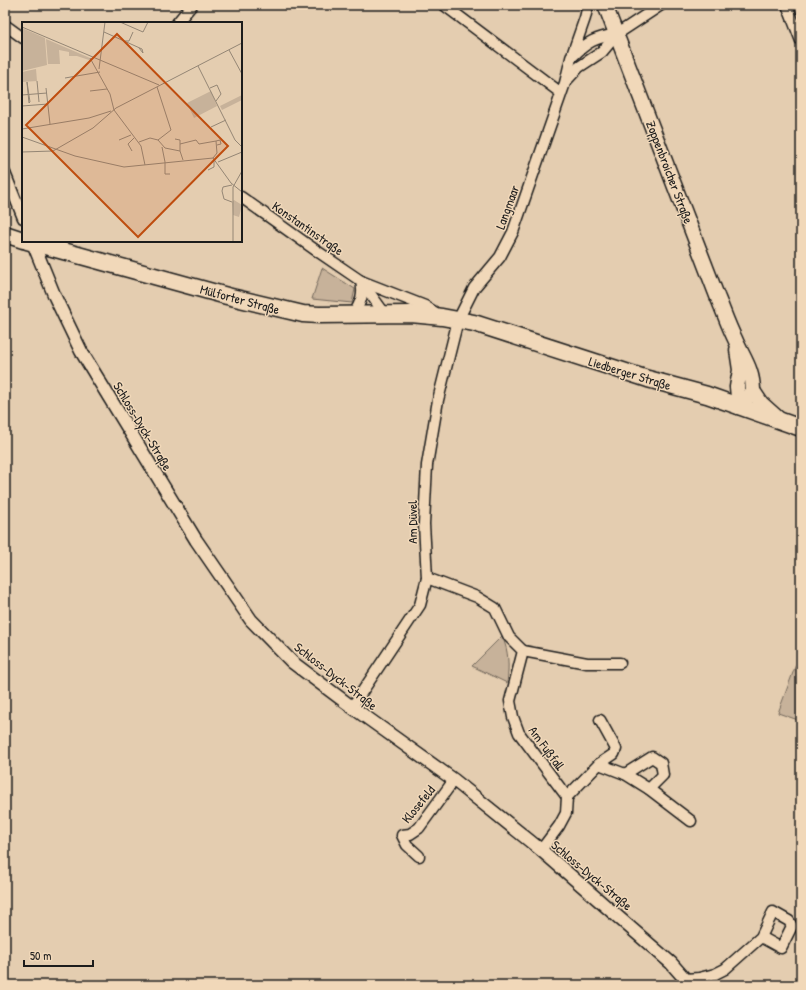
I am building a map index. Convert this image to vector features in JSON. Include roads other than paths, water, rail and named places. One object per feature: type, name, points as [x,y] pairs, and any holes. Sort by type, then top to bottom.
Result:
[{"type":"main road","name":"Zoppenbroicher Straße","points":[[605,5],[735,340],[750,370],[753,378],[753,391]]},
{"type":"main road","name":"Mülforter Straße","points":[[5,234],[22,239]]},
{"type":"main road","name":"Mülforter Straße","points":[[33,242],[286,311],[319,315],[411,314],[458,320]]},
{"type":"main road","name":"Liedberger Straße","points":[[458,320],[474,323],[648,380],[711,397],[739,408],[801,428]]},
{"type":"main road","name":"Zoppenbroicher Straße","points":[[735,340],[740,370],[738,383],[739,408]]},
{"type":"main road","points":[[711,397],[721,395],[738,383]]},
{"type":"main road","points":[[739,408],[753,391],[761,403],[783,423]]},
{"type":"street","points":[[178,22],[192,5]]},
{"type":"street","points":[[444,5],[561,93]]},
{"type":"street","name":"Langmaar","points":[[458,320],[474,288],[500,258],[513,232],[565,83],[571,58],[588,9],[588,5]]},
{"type":"street","points":[[571,58],[583,46],[597,38],[617,34],[661,5]]},
{"type":"street","points":[[787,5],[801,41]]},
{"type":"street","points":[[5,24],[22,37]]},
{"type":"street","name":"Langmaar","points":[[565,83],[579,67],[602,52],[617,34]]},
{"type":"street","points":[[5,173],[22,216]]},
{"type":"street","name":"Konstantinstraße","points":[[242,198],[361,281],[425,306],[442,317]]},
{"type":"street","name":"Schloss-Dyck-Straße","points":[[29,242],[81,351],[196,540],[251,620],[292,662],[454,780],[541,850],[671,963],[686,982]]},
{"type":"street","points":[[353,315],[362,298],[363,290],[361,281]]},
{"type":"street","name":"Konstantinstraße","points":[[361,281],[385,314]]},
{"type":"street","name":"Am Düvel","points":[[352,707],[420,605],[427,578],[424,524],[426,465],[438,400],[458,320]]},
{"type":"street","points":[[427,578],[477,597],[495,608],[509,637],[523,650],[587,663],[620,663]]},
{"type":"street","name":"Am Fußfall","points":[[523,650],[510,701],[513,717],[519,733],[567,797]]},
{"type":"street","points":[[541,850],[559,826],[566,813],[567,797],[599,764],[614,754],[616,749],[600,720]]},
{"type":"street","points":[[625,774],[652,757],[660,763],[663,775],[649,789]]},
{"type":"street","points":[[599,764],[625,774],[649,789],[691,822]]},
{"type":"street","name":"Klosefeld","points":[[419,856],[407,845],[402,835],[410,834],[419,828],[454,780]]},
{"type":"street","points":[[686,982],[715,974],[725,969],[761,937],[773,912],[789,921],[797,928],[781,948],[761,937]]}]
